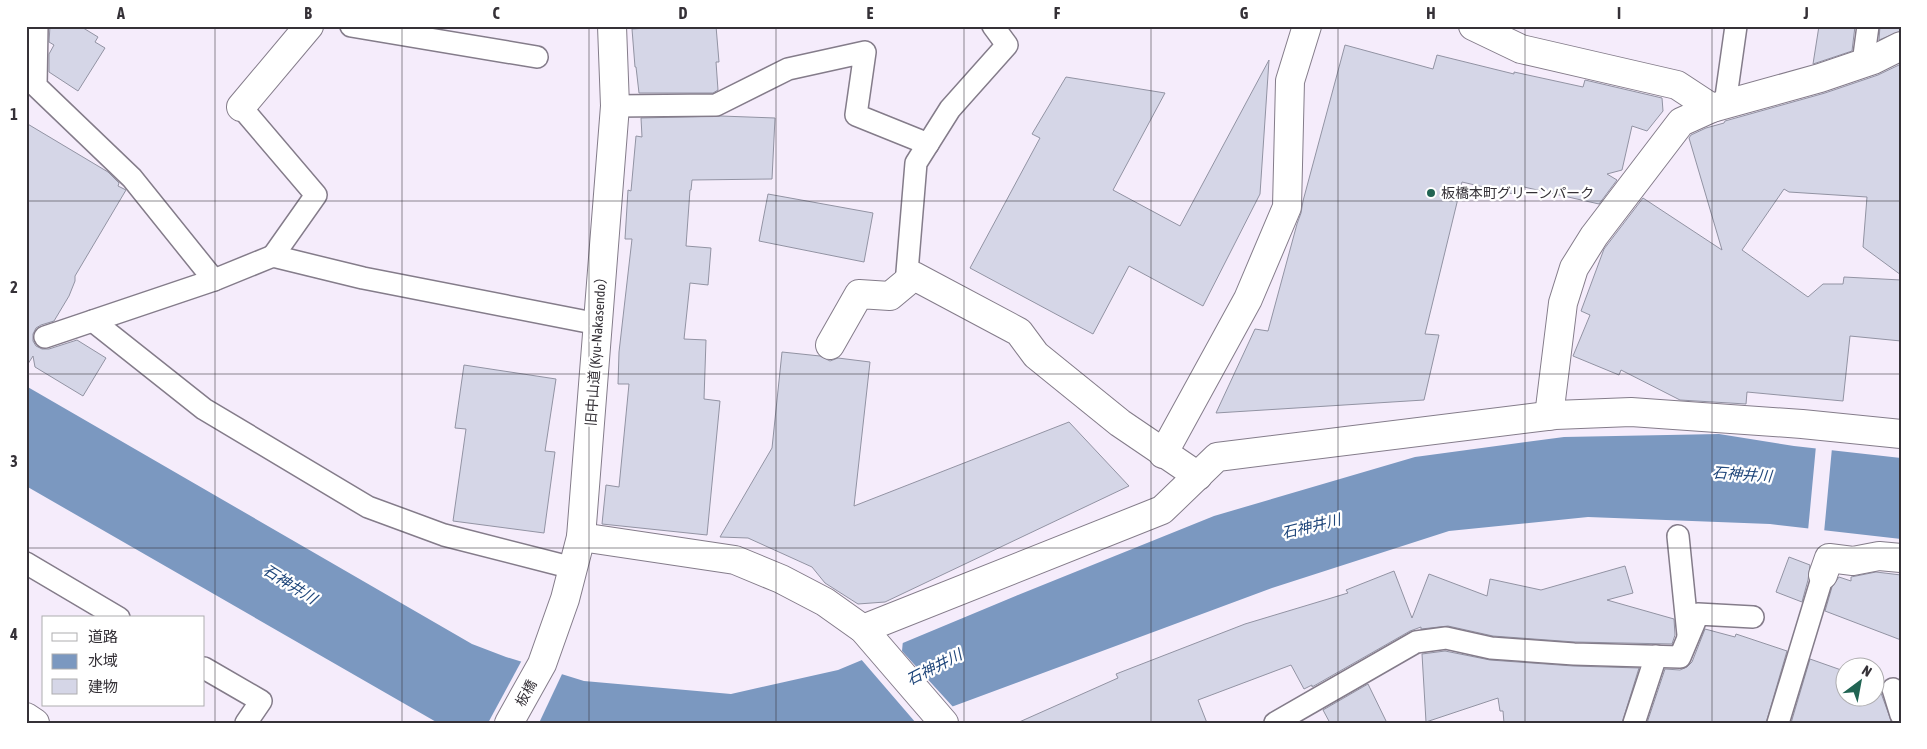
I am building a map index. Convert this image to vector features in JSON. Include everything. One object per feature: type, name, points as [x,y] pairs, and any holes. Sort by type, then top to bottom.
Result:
[{"type":"street","points":[[241,107],[309,26]]},
{"type":"street","name":"旧中山道 (Kyu-Nakasendo）","points":[[542,664],[565,599],[581,537],[615,106],[612,26]]},
{"type":"street","points":[[1163,454],[1248,299],[1287,207],[1290,81],[1307,26]]},
{"type":"street","points":[[1474,26],[1521,49],[1677,86],[1719,106]]},
{"type":"street","points":[[1549,416],[1563,303],[1574,268],[1594,236],[1681,122],[1719,106],[1820,78],[1863,63],[1901,46]]},
{"type":"street","points":[[830,345],[859,294],[890,296],[914,276],[1019,332],[1036,355],[1120,423],[1198,476]]},
{"type":"street","points":[[868,634],[1162,510],[1217,456],[1549,416],[1630,412],[1802,424],[1901,434]]},
{"type":"street","points":[[581,537],[735,560],[781,579],[825,602],[868,634],[944,723]]},
{"type":"street","points":[[1822,575],[1829,558],[1853,561],[1879,556],[1901,558]]},
{"type":"street","name":"板橋","points":[[509,723],[542,664]]},
{"type":"street","points":[[26,717],[35,723]]},
{"type":"lane","points":[[37,26],[36,86],[132,178],[214,280]]},
{"type":"lane","points":[[351,26],[537,57]]},
{"type":"lane","points":[[914,276],[907,272],[916,163],[950,109],[1007,45],[993,26]]},
{"type":"lane","points":[[1719,106],[1736,26]]},
{"type":"lane","points":[[1863,63],[1868,26]]},
{"type":"lane","points":[[615,106],[716,105],[788,69],[865,52],[856,115],[928,144]]},
{"type":"lane","points":[[45,337],[214,280],[272,256],[316,195],[241,107]]},
{"type":"lane","points":[[272,256],[362,278],[598,324]]},
{"type":"lane","points":[[93,321],[204,409],[368,507],[444,536],[573,568]]},
{"type":"lane","points":[[1678,536],[1688,638]]},
{"type":"lane","points":[[26,563],[116,616]]},
{"type":"lane","points":[[1778,723],[1822,575]]},
{"type":"lane","points":[[1274,723],[1416,642],[1446,638],[1491,648],[1574,654],[1680,657],[1698,614],[1753,617]]},
{"type":"lane","points":[[1634,723],[1656,656]]},
{"type":"lane","points":[[205,669],[261,701],[246,723]]},
{"type":"lane","points":[[1893,689],[1901,715]]},
{"type":"water","name":"石神井川","points":[[26,386],[472,644],[506,657],[584,681],[731,694],[838,670],[1214,516],[1415,457],[1564,437],[1719,434],[1794,446],[1901,458],[1901,539],[1770,524],[1588,517],[1449,531],[1272,588],[908,723],[438,723],[26,486]]},
{"type":"pier","points":[[1816,446],[1832,448],[1824,533],[1808,531]]},
{"type":"pier","points":[[903,640],[902,651],[954,708],[916,723],[860,658]]},
{"type":"pier","points":[[522,660],[563,672],[539,723],[488,723]]},
{"type":"building","points":[[50,26],[80,26],[98,37],[95,42],[105,48],[78,91],[49,72],[49,54],[54,45],[49,42]]},
{"type":"building","points":[[716,26],[719,62],[716,62],[718,90],[713,93],[639,93],[632,29]]},
{"type":"building","points":[[1819,26],[1855,26],[1852,51],[1813,64]]},
{"type":"building","points":[[1880,26],[1901,26],[1901,31],[1879,40]]},
{"type":"building","points":[[1345,45],[1433,69],[1437,55],[1514,74],[1514,72],[1583,87],[1585,80],[1662,98],[1663,111],[1647,131],[1632,126],[1622,170],[1607,174],[1617,180],[1599,204],[1524,187],[1522,196],[1462,182],[1425,334],[1439,335],[1424,400],[1216,413],[1255,329],[1268,331]]},
{"type":"building","points":[[1269,60],[1260,194],[1203,306],[1129,266],[1093,334],[970,268],[1040,138],[1032,134],[1066,77],[1165,93],[1113,190],[1180,226]]},
{"type":"building","points":[[1901,64],[1901,275],[1863,247],[1867,197],[1789,192],[1784,189],[1742,250],[1808,297],[1823,284],[1843,284],[1844,277],[1901,280],[1901,341],[1850,336],[1843,401],[1747,392],[1746,404],[1680,400],[1621,370],[1619,375],[1573,356],[1590,315],[1581,311],[1604,249],[1643,198],[1722,250],[1689,138],[1691,135],[1725,121],[1825,93],[1878,75]]},
{"type":"building","points":[[721,116],[775,118],[772,179],[692,180],[690,190],[686,246],[711,248],[708,285],[690,283],[684,339],[706,340],[704,399],[720,401],[707,535],[602,524],[606,485],[619,487],[629,384],[618,384],[619,352],[632,239],[625,239],[628,190],[631,191],[636,136],[642,137],[641,118]]},
{"type":"building","points":[[26,123],[108,172],[119,183],[118,186],[126,190],[75,276],[69,296],[54,321],[36,328],[33,334],[33,341],[36,346],[42,349],[49,349],[77,340],[106,358],[83,396],[35,367],[33,356],[26,367]]},
{"type":"building","points":[[768,194],[873,213],[864,262],[759,241]]},
{"type":"building","points":[[782,352],[820,356],[830,361],[838,358],[870,362],[854,506],[1069,422],[1129,486],[885,602],[858,604],[825,583],[812,567],[748,538],[720,537],[772,448]]},
{"type":"building","points":[[464,365],[556,379],[545,451],[555,452],[544,533],[453,521],[466,429],[455,428]]},
{"type":"building","points":[[1789,557],[1810,565],[1802,602],[1776,592]]},
{"type":"building","points":[[1625,566],[1633,593],[1607,600],[1674,619],[1675,635],[1672,644],[1575,642],[1493,636],[1448,626],[1421,629],[1421,627],[1410,631],[1312,687],[1312,685],[1304,689],[1291,665],[1198,700],[1207,723],[1017,723],[1118,678],[1116,674],[1245,624],[1348,593],[1346,590],[1394,571],[1412,618],[1429,574],[1487,596],[1490,579],[1541,590]]},
{"type":"building","points":[[1876,572],[1901,575],[1901,640],[1825,611],[1832,587],[1839,577],[1851,581],[1851,577]]},
{"type":"building","points":[[1705,629],[1735,637],[1736,634],[1787,651],[1766,723],[1647,723],[1665,669],[1680,670],[1692,662]]},
{"type":"building","points":[[1445,651],[1490,660],[1573,666],[1639,668],[1622,723],[1504,723],[1503,711],[1500,711],[1498,698],[1426,722],[1422,654]]},
{"type":"building","points":[[1810,659],[1834,667],[1834,706],[1884,706],[1884,701],[1892,723],[1791,723]]},
{"type":"building","points":[[1368,684],[1387,723],[1330,723],[1323,710]]},
{"type":"place","name":"板橋本町グリーンパーク","points":[[1431,193]]}]
